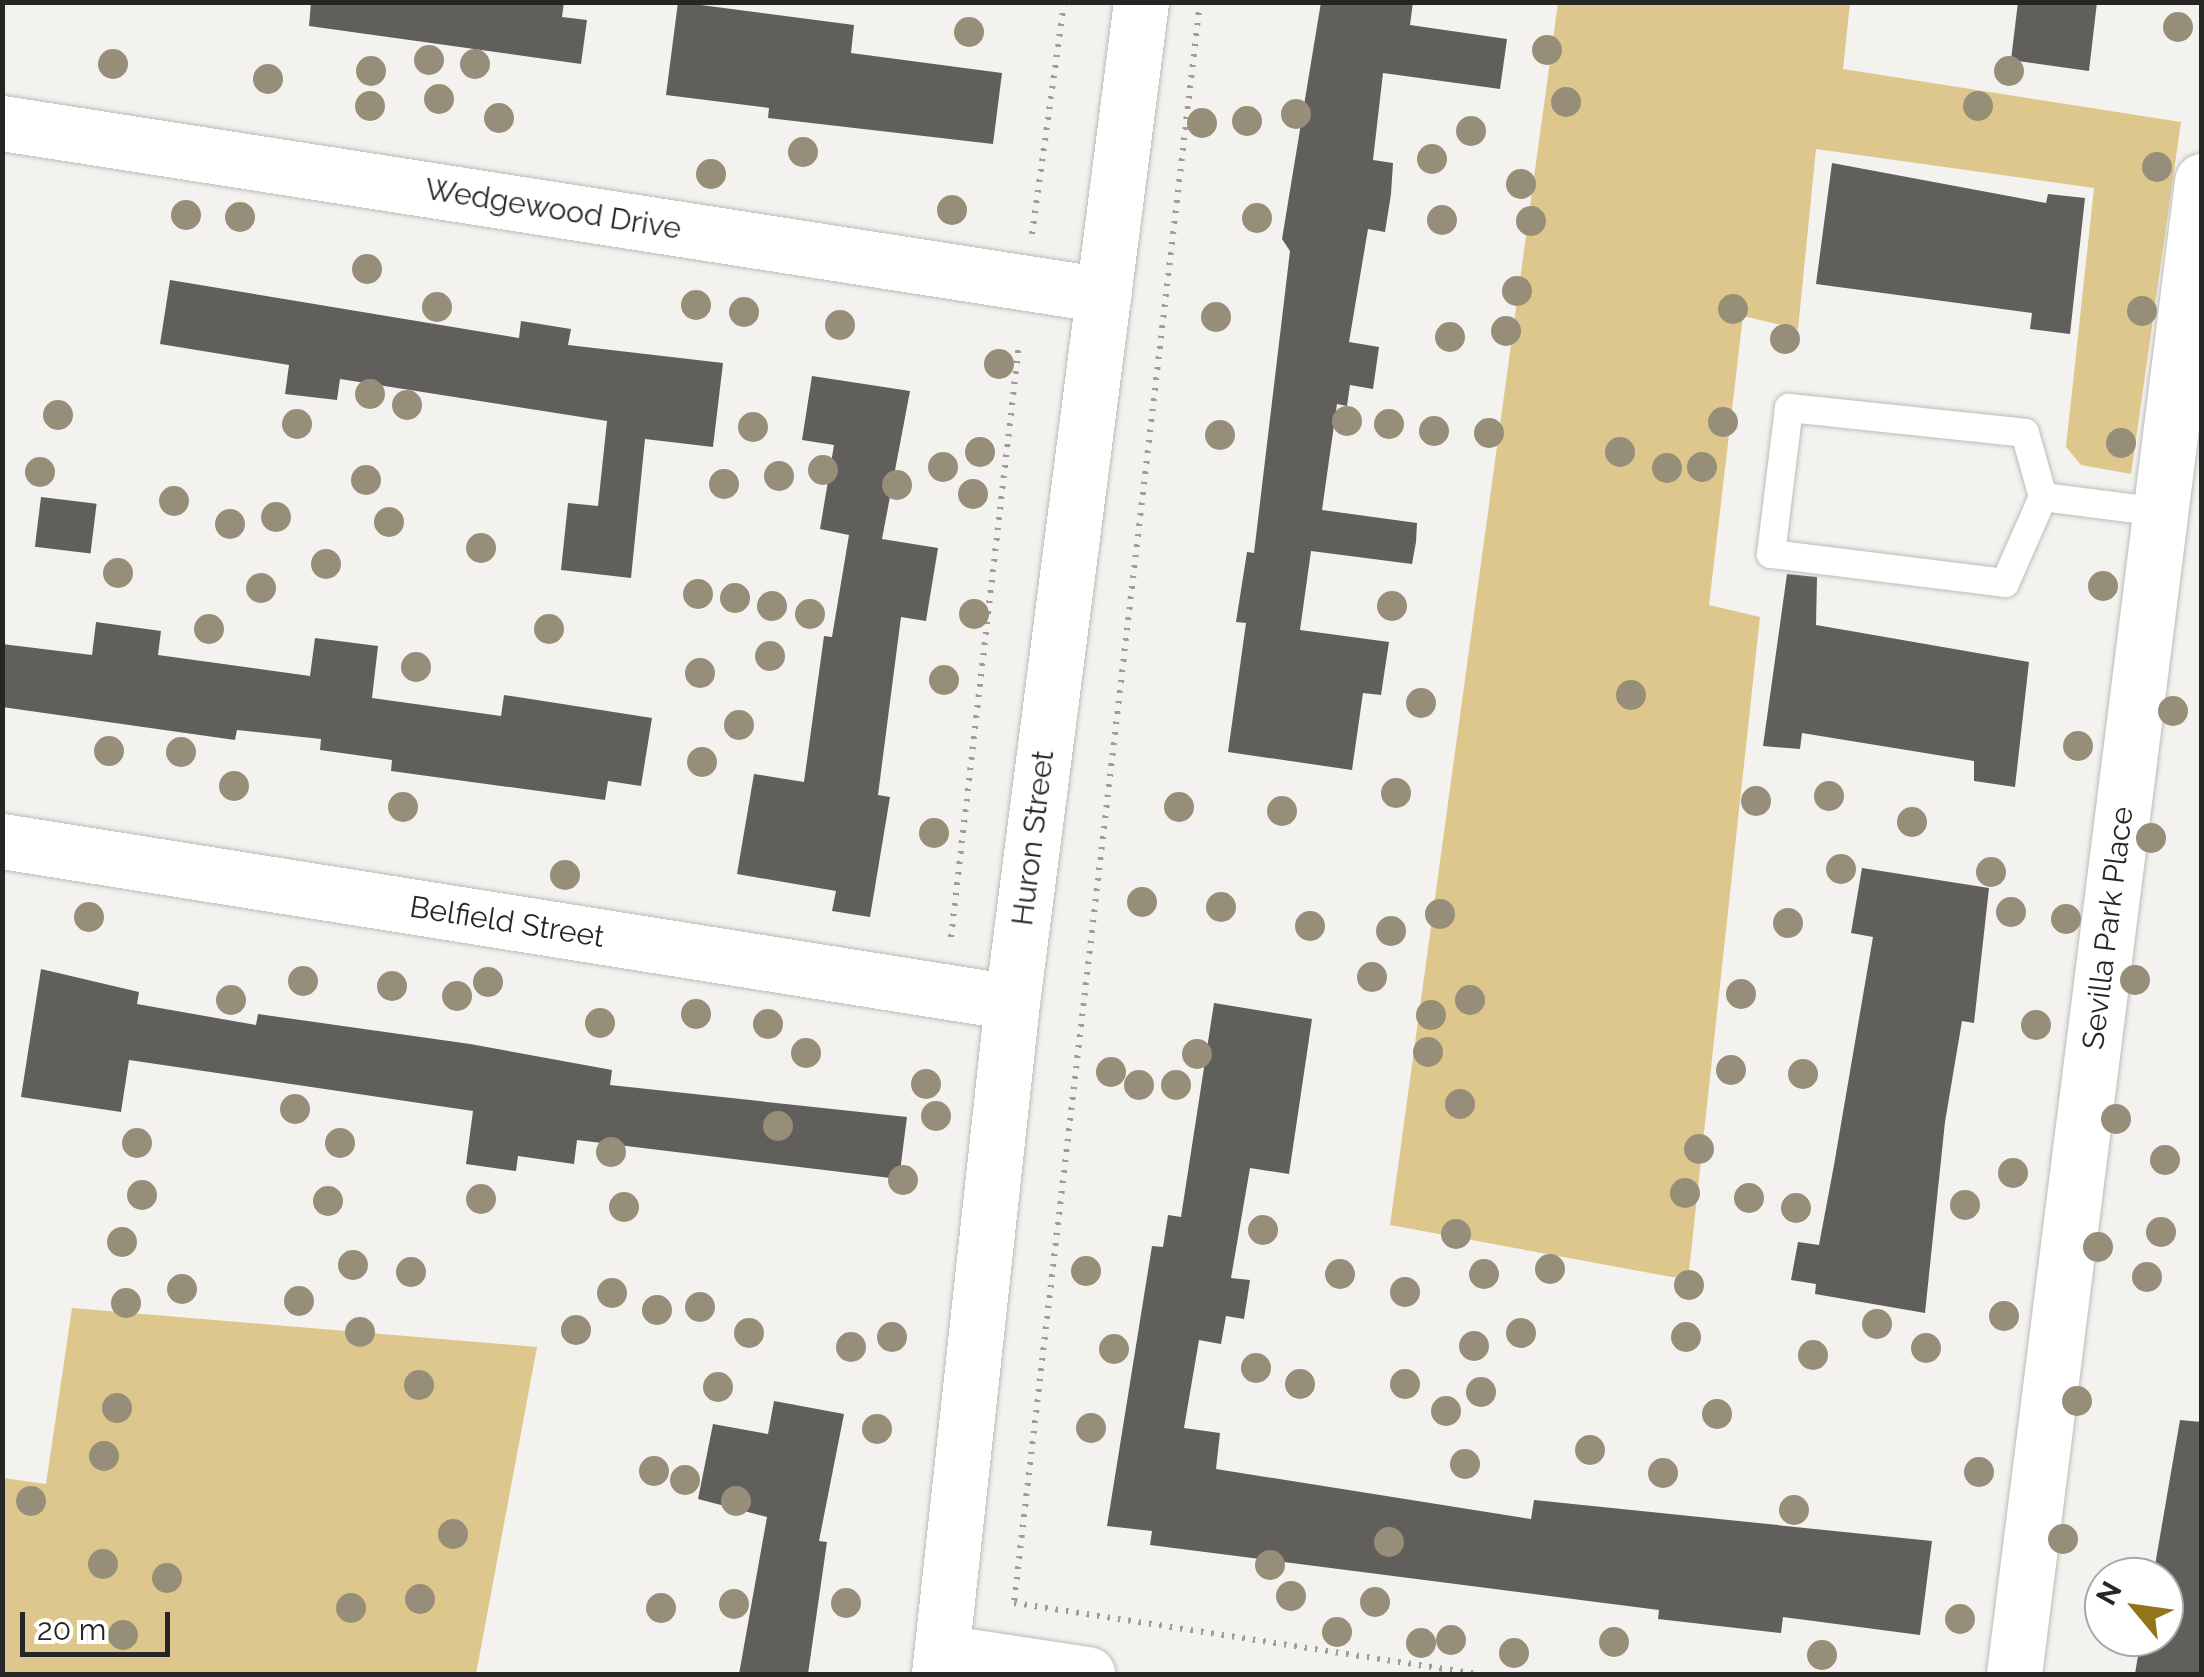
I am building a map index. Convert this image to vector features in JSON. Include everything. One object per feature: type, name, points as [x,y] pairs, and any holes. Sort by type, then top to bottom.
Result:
[{"type":"street","name":"Huron Street","points":[[941,1663],[1012,1002],[1141,2]]},
{"type":"street","name":"Wedgewood Drive","points":[[2,123],[1104,295]]},
{"type":"street","name":"Sevilla Park Place","points":[[2014,1674],[2202,181]]},
{"type":"street","name":"Belfield Street","points":[[2,841],[1012,1002]]},
{"type":"street","points":[[941,1663],[1088,1674]]},
{"type":"lane","points":[[1790,408],[2025,433],[2044,497],[2006,583],[1771,554],[1790,408]]},
{"type":"lane","points":[[2044,497],[2160,512]]},
{"type":"path","points":[[1032,236],[1064,2]]},
{"type":"path","points":[[1200,2],[1014,1603],[1478,1674]]},
{"type":"path","points":[[951,937],[1019,344]]},
{"type":"shaded area","points":[[1558,3],[1850,3],[1843,69],[2181,122],[2131,474],[2081,465],[2066,447],[2094,188],[1816,149],[1798,329],[1743,316],[1709,605],[1760,617],[1688,1280],[1390,1225]]},
{"type":"shaded area","points":[[72,1308],[537,1347],[476,1674],[3,1674],[3,1478],[46,1484]]},
{"type":"building","points":[[311,2],[564,2],[562,17],[587,20],[581,64],[309,26]]},
{"type":"building","points":[[678,2],[854,25],[851,53],[1002,73],[993,144],[768,118],[769,108],[666,95]]},
{"type":"building","points":[[1321,2],[1413,2],[1410,25],[1507,39],[1500,89],[1383,73],[1373,160],[1393,163],[1391,194],[1385,232],[1368,229],[1349,342],[1379,347],[1373,389],[1350,385],[1347,406],[1337,404],[1322,510],[1417,523],[1416,542],[1412,564],[1311,551],[1300,630],[1389,642],[1381,695],[1363,693],[1352,770],[1228,752],[1246,623],[1236,622],[1247,552],[1254,553],[1290,251],[1282,239]]},
{"type":"building","points":[[2018,2],[2097,2],[2089,71],[2011,60]]},
{"type":"building","points":[[1832,163],[2046,203],[2048,194],[2085,198],[2070,334],[2030,329],[2032,313],[1816,284]]},
{"type":"building","points":[[170,280],[519,338],[521,321],[571,329],[568,345],[723,363],[713,447],[645,439],[631,578],[561,570],[568,503],[598,506],[607,421],[340,379],[337,400],[285,394],[289,365],[160,344]]},
{"type":"building","points":[[812,376],[910,391],[882,539],[938,548],[926,621],[901,617],[878,795],[890,797],[870,917],[832,911],[836,891],[737,874],[754,774],[804,782],[824,636],[832,637],[849,535],[820,529],[834,445],[802,440]]},
{"type":"building","points":[[41,497],[97,504],[90,553],[35,547]]},
{"type":"building","points":[[1787,574],[1817,577],[1816,625],[2029,662],[2015,787],[1974,781],[1974,761],[1802,733],[1800,749],[1763,746]]},
{"type":"building","points":[[96,622],[161,631],[158,655],[310,676],[315,638],[378,646],[372,698],[501,716],[504,695],[652,718],[641,786],[608,781],[605,800],[391,771],[392,760],[320,750],[321,739],[237,730],[235,740],[2,707],[2,644],[92,655]]},
{"type":"building","points":[[1862,868],[1989,888],[1974,1023],[1962,1021],[1945,1122],[1925,1313],[1815,1294],[1816,1284],[1791,1280],[1798,1242],[1819,1245],[1834,1165],[1873,937],[1851,933]]},
{"type":"building","points":[[41,969],[139,992],[137,1004],[256,1025],[258,1014],[470,1044],[612,1070],[610,1085],[907,1117],[899,1179],[577,1140],[574,1164],[518,1156],[516,1171],[466,1164],[473,1111],[129,1060],[121,1112],[21,1097]]},
{"type":"building","points":[[1214,1003],[1312,1019],[1289,1174],[1250,1168],[1231,1278],[1250,1280],[1244,1319],[1226,1316],[1221,1344],[1199,1340],[1184,1428],[1220,1433],[1216,1469],[1531,1519],[1534,1500],[1932,1541],[1920,1635],[1783,1617],[1781,1633],[1658,1619],[1659,1610],[1150,1545],[1152,1531],[1107,1526],[1152,1246],[1163,1247],[1168,1215],[1181,1217]]},
{"type":"building","points":[[774,1401],[844,1414],[819,1541],[827,1542],[808,1674],[739,1674],[767,1517],[698,1499],[713,1424],[768,1434]]},
{"type":"building","points":[[2180,1420],[2202,1422],[2202,1674],[2135,1674],[2138,1657],[2184,1657],[2184,1557],[2156,1557]]}]
